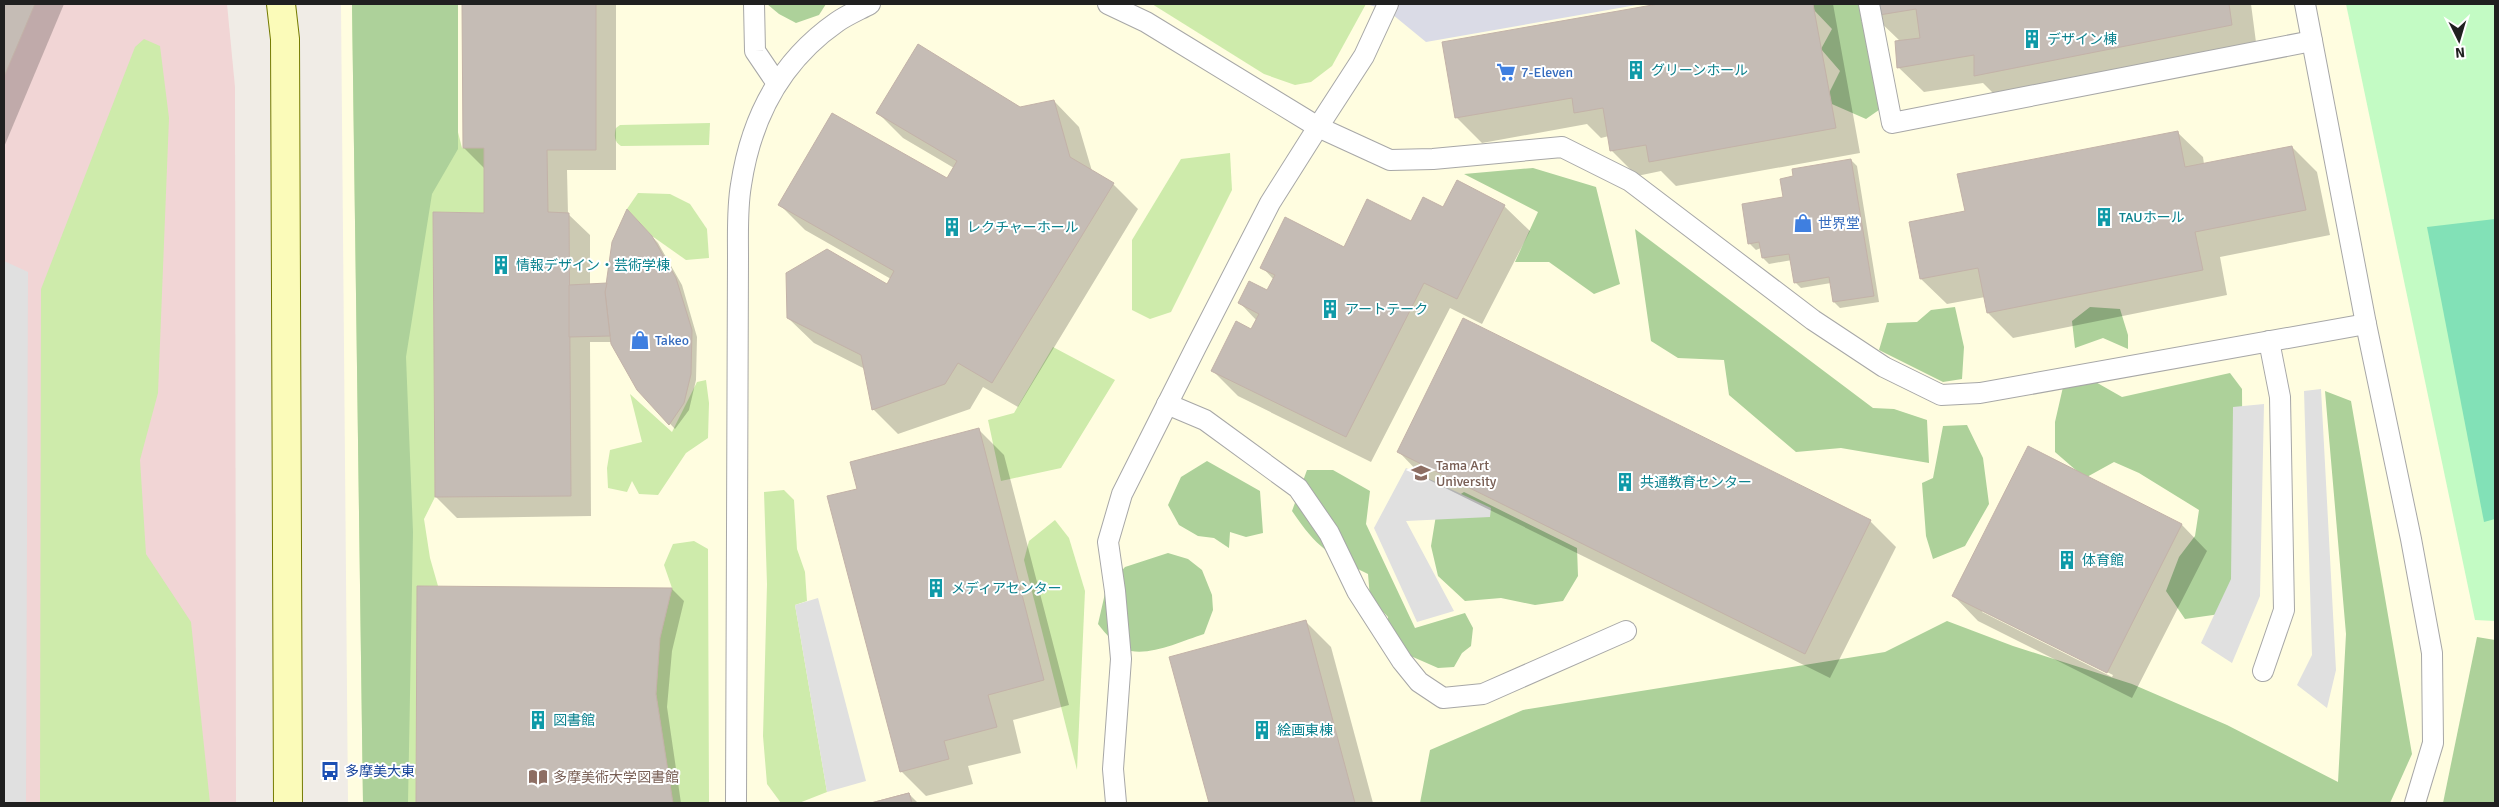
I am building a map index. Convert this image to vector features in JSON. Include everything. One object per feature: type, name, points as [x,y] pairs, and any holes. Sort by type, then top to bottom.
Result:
[{"type":"street","points":[[281,4],[285,49],[288,803]]},
{"type":"lane","points":[[754,4],[755,50],[776,82]]},
{"type":"lane","points":[[1108,4],[1146,22],[1318,127],[1390,160],[1433,159],[1562,147],[1630,181],[1814,320],[1884,366],[1941,395],[1980,393],[2366,324]]},
{"type":"lane","points":[[1116,803],[1113,769],[1121,659],[1115,591],[1108,542],[1122,494],[1270,203],[1364,56],[1388,4]]},
{"type":"lane","points":[[1868,4],[1892,123],[2312,41]]},
{"type":"lane","points":[[2305,4],[2366,324],[2411,539],[2432,653],[2433,743],[2415,803]]},
{"type":"lane","points":[[736,803],[738,219],[741,185],[754,129],[776,82],[808,46],[837,22],[866,5]]},
{"type":"lane","points":[[2263,671],[2284,610],[2280,397],[2269,342]]},
{"type":"lane","points":[[1167,404],[1205,420],[1298,488],[1329,533],[1358,591],[1402,661],[1419,682],[1444,698],[1483,694],[1626,631]]},
{"type":"shaded area","points":[[4,4],[227,4],[235,87],[236,803],[4,803]]},
{"type":"shaded area","name":"Tama Art University","points":[[341,4],[2495,4],[2495,803],[348,803]]},
{"type":"shaded area","points":[[1366,4],[1642,4],[1426,42],[1387,10]]},
{"type":"shaded area","points":[[4,261],[28,272],[26,803],[4,803]]},
{"type":"shaded area","points":[[2321,389],[2336,670],[2327,708],[2297,685],[2312,655],[2304,391]]},
{"type":"shaded area","points":[[2264,404],[2260,596],[2232,663],[2201,643],[2231,579],[2233,407]]},
{"type":"shaded area","points":[[1406,468],[1491,508],[1490,517],[1406,521],[1454,611],[1417,622],[1374,528]]},
{"type":"shaded area","points":[[818,598],[866,781],[827,792],[795,605]]},
{"type":"green space","points":[[352,4],[448,93],[462,148],[484,148],[484,213],[433,212],[435,497],[424,519],[430,558],[438,586],[417,586],[416,803],[363,803]]},
{"type":"green space","points":[[352,4],[458,4],[458,149],[432,194],[406,357],[413,532],[408,803],[363,803]]},
{"type":"green space","points":[[767,4],[826,4],[819,15],[796,23],[779,14]]},
{"type":"green space","points":[[1152,4],[1366,4],[1332,66],[1311,82],[1295,85],[1264,74]]},
{"type":"green space","points":[[1812,4],[1862,4],[1861,21],[1873,32],[1868,55],[1886,105],[1866,119],[1825,101],[1840,71],[1821,49],[1832,29],[1813,9]]},
{"type":"green space","points":[[2346,4],[2495,4],[2495,621],[2475,620]]},
{"type":"green space","points":[[144,39],[160,46],[169,118],[158,393],[140,460],[146,554],[191,622],[210,803],[40,803],[41,289],[135,47]]},
{"type":"green space","points":[[710,123],[709,145],[621,146],[615,138],[616,128],[620,125]]},
{"type":"green space","points":[[1230,153],[1232,190],[1171,312],[1150,319],[1132,310],[1132,240],[1181,159]]},
{"type":"green space","points":[[1533,168],[1596,187],[1620,284],[1594,294],[1549,262],[1515,262],[1538,212],[1464,174]]},
{"type":"green space","points":[[638,193],[670,194],[690,204],[707,229],[709,258],[686,260],[652,236],[627,209]]},
{"type":"green space","points":[[2495,219],[2495,519],[2484,522],[2427,227]]},
{"type":"green space","points":[[1635,229],[1873,408],[1894,409],[1927,420],[1929,463],[1841,448],[1796,452],[1729,395],[1724,360],[1678,358],[1651,341]]},
{"type":"green space","points":[[1955,307],[1964,347],[1962,379],[1943,382],[1879,350],[1887,323],[1917,322],[1931,310]]},
{"type":"green space","points":[[2090,307],[2120,309],[2128,335],[2128,349],[2103,338],[2075,348],[2072,321]]},
{"type":"green space","points":[[1053,347],[1115,380],[1061,468],[1001,481],[988,420],[1014,413]]},
{"type":"green space","points":[[2230,373],[2242,389],[2243,555],[2227,613],[2185,619],[2166,591],[2179,557],[2195,536],[2199,510],[2139,473],[2114,462],[2085,478],[2055,452],[2055,422],[2063,387],[2085,376],[2122,397]]},
{"type":"green space","points":[[706,380],[709,403],[708,438],[686,453],[658,495],[639,494],[632,481],[627,492],[608,488],[607,468],[610,450],[642,442],[630,394],[672,432],[697,382]]},
{"type":"green space","points":[[2325,391],[2351,401],[2412,754],[2390,803],[1420,803],[1430,750],[1523,710],[1885,652],[1947,621],[2013,646],[2132,684],[2227,725],[2338,782],[2346,634]]},
{"type":"green space","points":[[1967,425],[1983,458],[1989,504],[1965,546],[1933,559],[1926,536],[1922,483],[1933,478],[1943,426]]},
{"type":"green space","points":[[1207,461],[1260,491],[1263,533],[1246,537],[1230,532],[1229,548],[1214,538],[1198,536],[1179,525],[1168,505],[1181,477]]},
{"type":"green space","points":[[1307,470],[1333,470],[1370,491],[1366,524],[1415,628],[1465,613],[1473,628],[1471,646],[1462,653],[1454,667],[1438,668],[1413,657],[1385,653],[1388,617],[1370,598],[1368,574],[1325,549],[1309,534],[1292,511]]},
{"type":"green space","points":[[784,490],[794,500],[797,549],[805,572],[807,601],[795,605],[827,792],[799,803],[781,803],[767,784],[763,736],[767,584],[764,492]]},
{"type":"green space","points":[[1464,492],[1577,548],[1578,576],[1563,601],[1535,605],[1501,598],[1465,601],[1438,576],[1431,546],[1437,509]]},
{"type":"green space","points":[[1055,520],[1069,538],[1085,591],[1077,770],[1024,560],[1029,541]]},
{"type":"green space","points":[[694,541],[708,549],[709,803],[673,803],[656,694],[660,638],[672,588],[664,565],[673,544]]},
{"type":"green space","points":[[1168,553],[1188,559],[1202,570],[1212,595],[1213,610],[1204,634],[1177,644],[1149,651],[1126,650],[1104,632],[1098,624],[1106,589],[1125,567]]},
{"type":"green space","points":[[2477,637],[2495,640],[2495,803],[2443,803]]},
{"type":"building","points":[[4,4],[35,4],[4,77]]},
{"type":"building","name":"情報デザイン・芸術学棟","points":[[462,4],[596,4],[596,150],[547,150],[548,212],[569,213],[571,496],[435,497],[433,212],[484,213],[484,148],[463,148]]},
{"type":"building","name":"グリーンホール","points":[[1658,4],[1813,4],[1836,128],[1649,162],[1646,145],[1610,151],[1603,108],[1574,113],[1572,98],[1455,118],[1442,42]]},
{"type":"building","name":"デザイン棟","points":[[1871,4],[2229,4],[2232,25],[1974,76],[1974,55],[1897,68],[1895,41],[1920,38],[1916,9],[1873,16]]},
{"type":"building","name":"レクチャーホール","points":[[918,44],[1020,107],[1054,100],[1070,157],[1114,183],[992,383],[958,363],[945,384],[872,410],[861,355],[787,318],[786,273],[827,249],[887,284],[894,271],[778,205],[832,113],[947,178],[957,161],[876,113]]},
{"type":"building","name":"TAUホール","points":[[2178,131],[2185,167],[2292,146],[2306,210],[2195,232],[2203,270],[1987,313],[1978,268],[1920,279],[1909,222],[1965,211],[1957,174]]},
{"type":"building","name":"世界堂","points":[[1851,159],[1874,296],[1833,302],[1829,277],[1794,283],[1789,254],[1762,258],[1759,242],[1748,244],[1742,204],[1783,197],[1780,179],[1793,176],[1792,169]]},
{"type":"building","name":"アートテーク","points":[[1457,180],[1505,205],[1457,299],[1424,283],[1346,437],[1211,371],[1236,321],[1251,329],[1259,314],[1238,303],[1249,281],[1267,290],[1275,275],[1260,268],[1285,217],[1344,247],[1367,199],[1411,221],[1423,197],[1443,207]]},
{"type":"building","points":[[627,209],[652,236],[676,278],[692,330],[691,374],[684,403],[669,425],[637,390],[611,344],[605,292],[612,242]]},
{"type":"building","points":[[607,283],[605,292],[610,336],[569,337],[569,285]]},
{"type":"building","name":"共通教育センター","points":[[1463,318],[1871,520],[1805,654],[1397,452]]},
{"type":"building","name":"メディアセンター","points":[[979,428],[1044,680],[988,695],[997,727],[944,741],[949,759],[900,772],[827,496],[857,489],[850,462]]},
{"type":"building","name":"体育館","points":[[2028,446],[2182,524],[2107,673],[1952,596]]},
{"type":"building","name":"図書館","points":[[417,586],[672,588],[660,638],[656,694],[673,803],[416,803]]},
{"type":"building","name":"絵画東棟","points":[[1306,620],[1355,803],[1209,803],[1169,657]]},
{"type":"building","points":[[909,793],[912,803],[871,803]]},
{"type":"building","points":[[909,793],[912,803],[871,803]]},
{"type":"place","name":"デザイン棟","points":[[2032,39]]},
{"type":"place","name":"グリーンホール","points":[[1636,70]]},
{"type":"place","name":"7-Eleven","points":[[1506,72]]},
{"type":"place","name":"TAUホール","points":[[2104,217]]},
{"type":"place","name":"世界堂","points":[[1803,223]]},
{"type":"place","name":"レクチャーホール","points":[[952,227]]},
{"type":"place","name":"情報デザイン・芸術学棟","points":[[501,265]]},
{"type":"place","name":"アートテーク","points":[[1330,309]]},
{"type":"place","name":"Takeo","points":[[640,340]]},
{"type":"place","name":"Tama Art University","points":[[1421,473]]},
{"type":"place","name":"共通教育センター","points":[[1625,482]]},
{"type":"place","name":"体育館","points":[[2067,560]]},
{"type":"place","name":"メディアセンター","points":[[936,588]]},
{"type":"place","name":"図書館","points":[[538,720]]},
{"type":"place","name":"絵画東棟","points":[[1262,730]]},
{"type":"place","name":"多摩美大東","points":[[330,771]]},
{"type":"place","name":"多摩美術大学図書館","points":[[538,777]]}]
